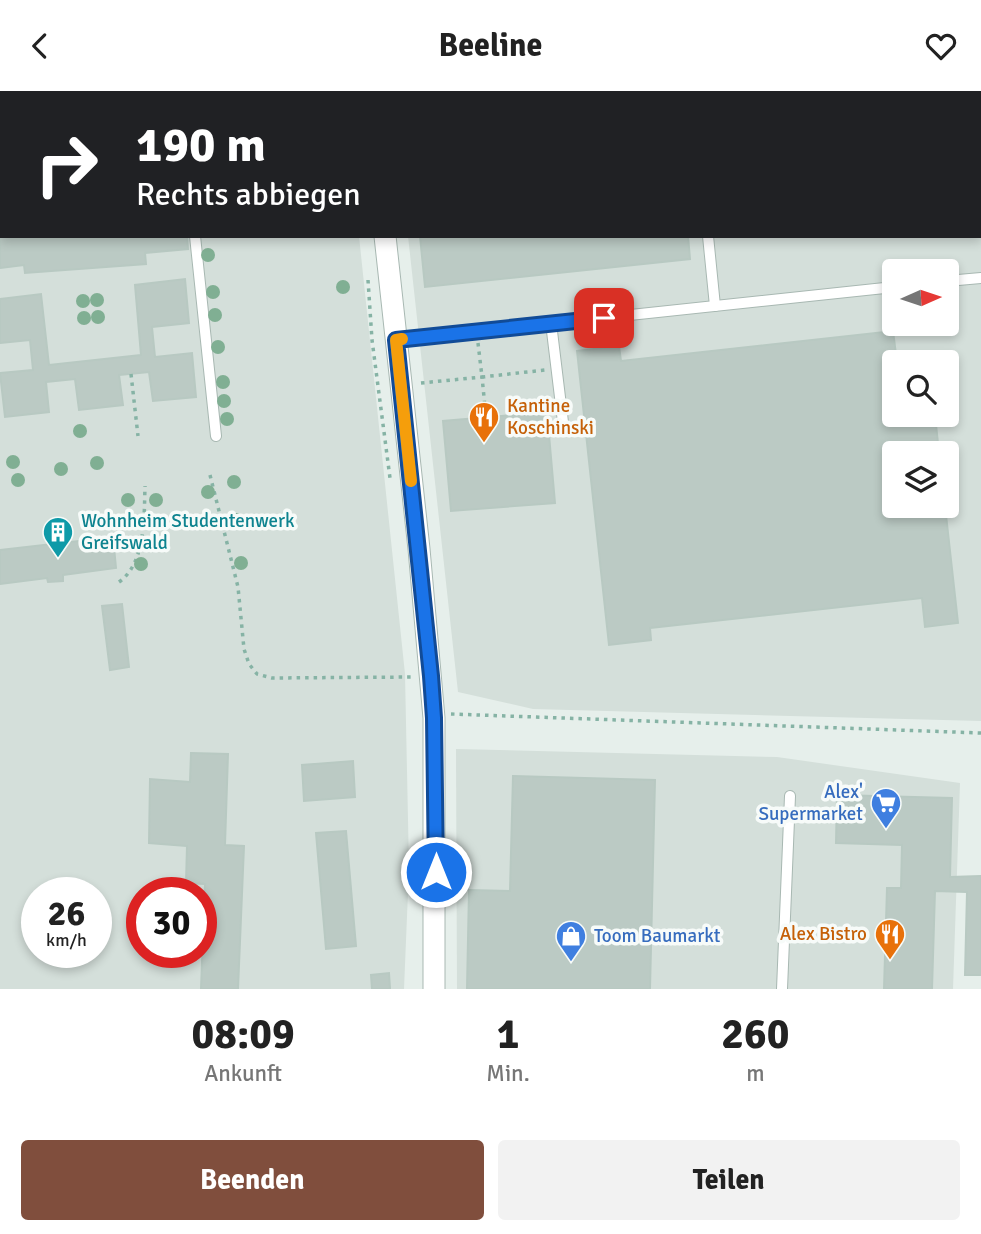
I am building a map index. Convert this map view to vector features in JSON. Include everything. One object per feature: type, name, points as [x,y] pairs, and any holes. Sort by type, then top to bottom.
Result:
[{"type":"street","points":[[385,238],[431,676],[435,756],[434,989]]},
{"type":"lane","points":[[195,238],[216,436]]},
{"type":"lane","points":[[708,238],[715,306]]},
{"type":"lane","points":[[959,280],[981,278]]},
{"type":"lane","points":[[396,340],[882,288]]},
{"type":"lane","points":[[551,323],[563,422]]},
{"type":"lane","points":[[782,989],[790,796]]},
{"type":"path","points":[[368,275],[377,388],[391,487]]},
{"type":"path","points":[[476,331],[486,417]]},
{"type":"path","points":[[377,388],[557,369]]},
{"type":"path","points":[[131,374],[138,436]]},
{"type":"path","points":[[210,475],[238,587],[244,649],[249,664],[257,674],[272,678],[431,676]]},
{"type":"path","points":[[120,582],[131,574],[137,555],[143,524],[145,486]]},
{"type":"path","points":[[447,714],[981,733]]},
{"type":"shaded area","points":[[0,238],[359,238],[405,674],[409,868],[404,989],[0,989]]},
{"type":"shaded area","points":[[408,238],[981,238],[981,721],[533,709],[458,692]]},
{"type":"shaded area","points":[[456,749],[777,757],[960,783],[953,989],[457,989]]},
{"type":"building","points":[[0,238],[187,238],[188,249],[145,253],[146,264],[25,273],[24,265],[0,268]]},
{"type":"building","points":[[420,238],[688,238],[690,259],[425,287]]},
{"type":"building","points":[[185,279],[189,323],[152,327],[155,357],[192,353],[196,397],[153,401],[149,372],[119,375],[123,405],[79,410],[75,379],[46,382],[49,412],[5,417],[0,373],[33,370],[30,340],[0,343],[0,299],[41,294],[49,365],[141,355],[135,285]]},
{"type":"building","points":[[882,332],[882,336],[894,336],[895,350],[882,350],[882,427],[936,427],[938,441],[882,441],[882,518],[946,518],[958,623],[925,627],[922,598],[650,628],[651,640],[609,645],[577,351],[619,346],[621,361]]},
{"type":"building","points":[[547,412],[555,503],[451,511],[443,421]]},
{"type":"building","name":"Wohnheim Studentenwerk Greifswald","points":[[113,537],[116,568],[63,575],[63,581],[48,582],[47,578],[0,584],[0,550]]},
{"type":"building","points":[[122,604],[129,667],[110,670],[102,606]]},
{"type":"building","points":[[191,753],[228,754],[225,845],[244,846],[238,989],[201,989],[202,968],[217,968],[217,877],[186,877],[187,846],[149,843],[150,779],[190,782]]},
{"type":"building","points":[[353,761],[355,797],[304,801],[302,765]]},
{"type":"building","points":[[513,776],[655,780],[650,989],[467,989],[469,890],[510,891]]},
{"type":"building","points":[[837,795],[952,798],[950,877],[981,876],[981,975],[965,975],[967,892],[935,891],[932,989],[884,989],[887,888],[901,888],[902,845],[836,843]]},
{"type":"building","points":[[346,831],[356,946],[326,949],[316,833]]},
{"type":"building","points":[[389,973],[390,989],[372,989],[371,975]]},
{"type":"slow traffic","points":[[402,339],[396,340],[411,481]]},
{"type":"place","name":"Kantine Koschinski","points":[[484,444]]},
{"type":"place","name":"Wohnheim Studentenwerk Greifswald","points":[[58,559]]},
{"type":"place","name":"Alex' Supermarket","points":[[886,830]]},
{"type":"place","name":"Alex Bistro","points":[[890,961]]},
{"type":"place","name":"Toom Baumarkt","points":[[571,963]]},
{"type":"route","points":[[436,872],[431,676],[396,340],[604,318]]}]
